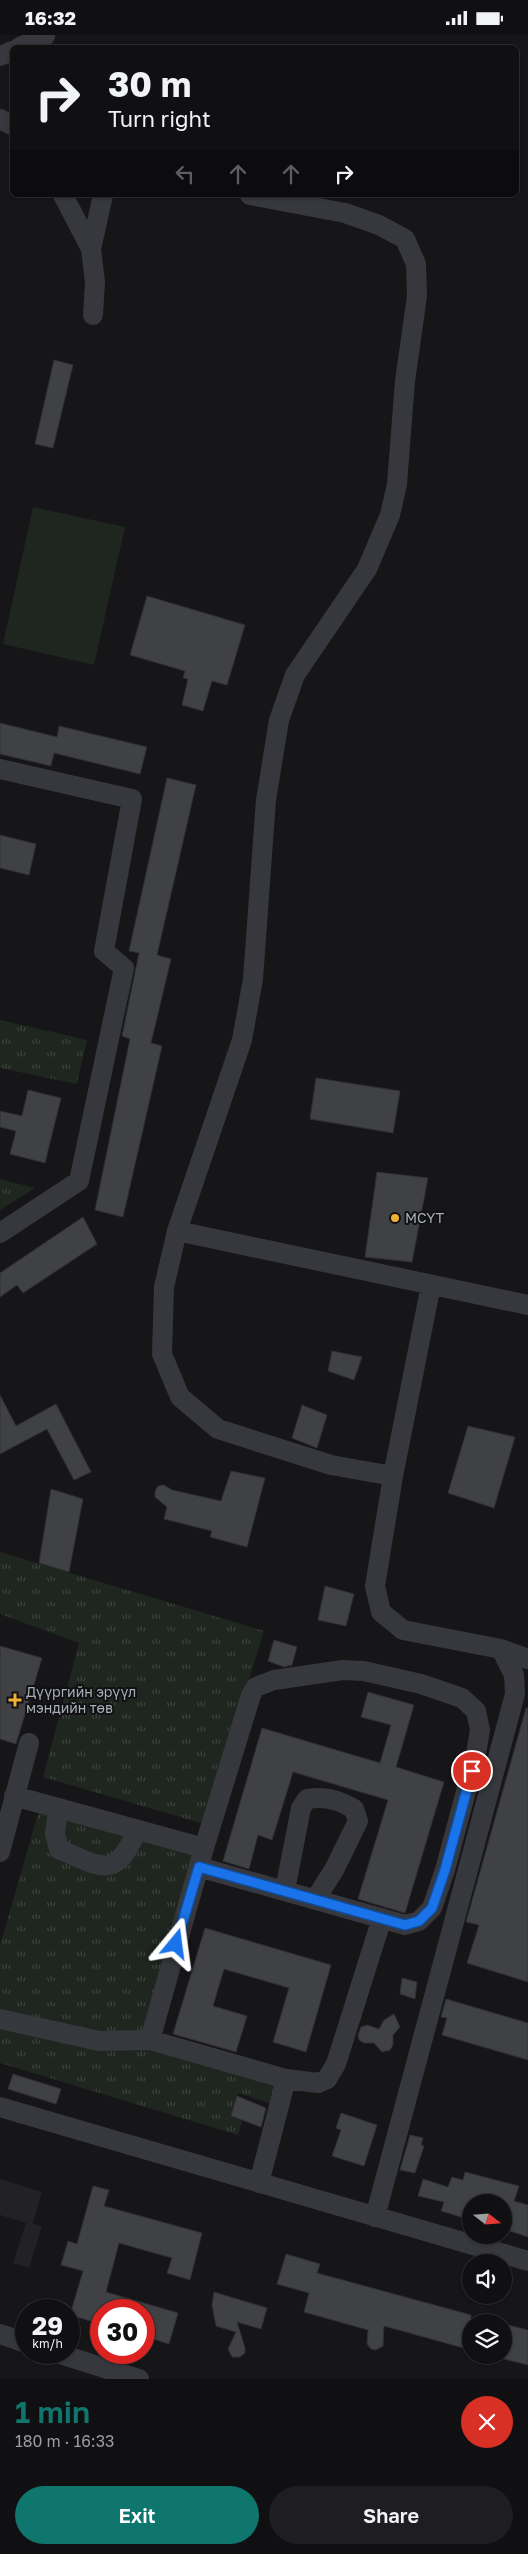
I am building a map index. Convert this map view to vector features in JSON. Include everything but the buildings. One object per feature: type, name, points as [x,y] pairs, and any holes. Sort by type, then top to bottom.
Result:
[{"type":"street","points":[[64,197],[90,249],[95,282],[93,315]]},
{"type":"street","points":[[90,249],[103,197]]},
{"type":"street","points":[[261,197],[345,213],[379,225],[405,239],[416,264],[417,296],[404,381],[397,484],[390,515],[367,569],[295,675],[279,720],[266,800],[253,979],[242,1040],[177,1231],[164,1287],[162,1354],[180,1397],[218,1429],[331,1465],[393,1475]]},
{"type":"street","points":[[0,769],[132,799],[104,951],[124,968],[80,1181],[0,1233]]},
{"type":"street","points":[[177,1231],[528,1305]]},
{"type":"street","points":[[430,1285],[393,1475],[375,1586],[381,1612],[403,1630],[501,1649],[528,1659]]},
{"type":"street","points":[[375,2217],[515,1694],[514,1675],[501,1649]]},
{"type":"street","points":[[150,2040],[204,1848],[251,1695],[256,1687],[274,1680],[308,1674],[364,1671],[421,1684],[462,1698],[476,1711],[480,1730],[464,1803],[432,1908],[419,1921],[405,1925],[316,1898],[199,1867]]},
{"type":"street","points":[[0,1852],[29,1743]]},
{"type":"street","points":[[14,1796],[204,1848]]},
{"type":"street","points":[[285,1890],[301,1808],[307,1799],[317,1797],[343,1802],[354,1809],[358,1821],[338,1863],[316,1898]]},
{"type":"street","points":[[58,1809],[54,1834],[59,1849],[101,1865],[116,1864],[122,1860],[137,1831]]},
{"type":"street","points":[[0,2019],[99,2041],[150,2040],[286,2079],[318,2083],[327,2079],[336,2064],[382,1918]]},
{"type":"street","points":[[259,2183],[286,2079]]},
{"type":"street","points":[[0,2107],[528,2261]]},
{"type":"street","points":[[0,2334],[15,2339]]},
{"type":"street","points":[[80,2360],[139,2379]]},
{"type":"shaded area","points":[[0,2179],[42,2192],[33,2223],[42,2227],[29,2268],[13,2263],[26,2223],[0,2215]]},
{"type":"green space","points":[[33,507],[125,527],[94,665],[3,644]]},
{"type":"green space","points":[[0,1020],[87,1040],[77,1084],[0,1068]]},
{"type":"green space","points":[[0,1179],[35,1188],[0,1210]]},
{"type":"green space","points":[[0,1552],[264,1631],[204,1824],[43,1777],[79,1643],[0,1614]]},
{"type":"green space","points":[[40,1807],[200,1853],[143,2044],[286,2085],[281,2107],[238,2093],[231,2116],[242,2121],[238,2135],[0,2063],[0,1945]]},
{"type":"place","name":"МСҮТ","points":[[395,1218]]},
{"type":"place","name":"Дүүргийн эрүүл мэндийн төв","points":[[15,1700]]},
{"type":"route","points":[[176,1944],[199,1867],[316,1898],[405,1925],[419,1921],[432,1908],[445,1870],[472,1771]]}]
